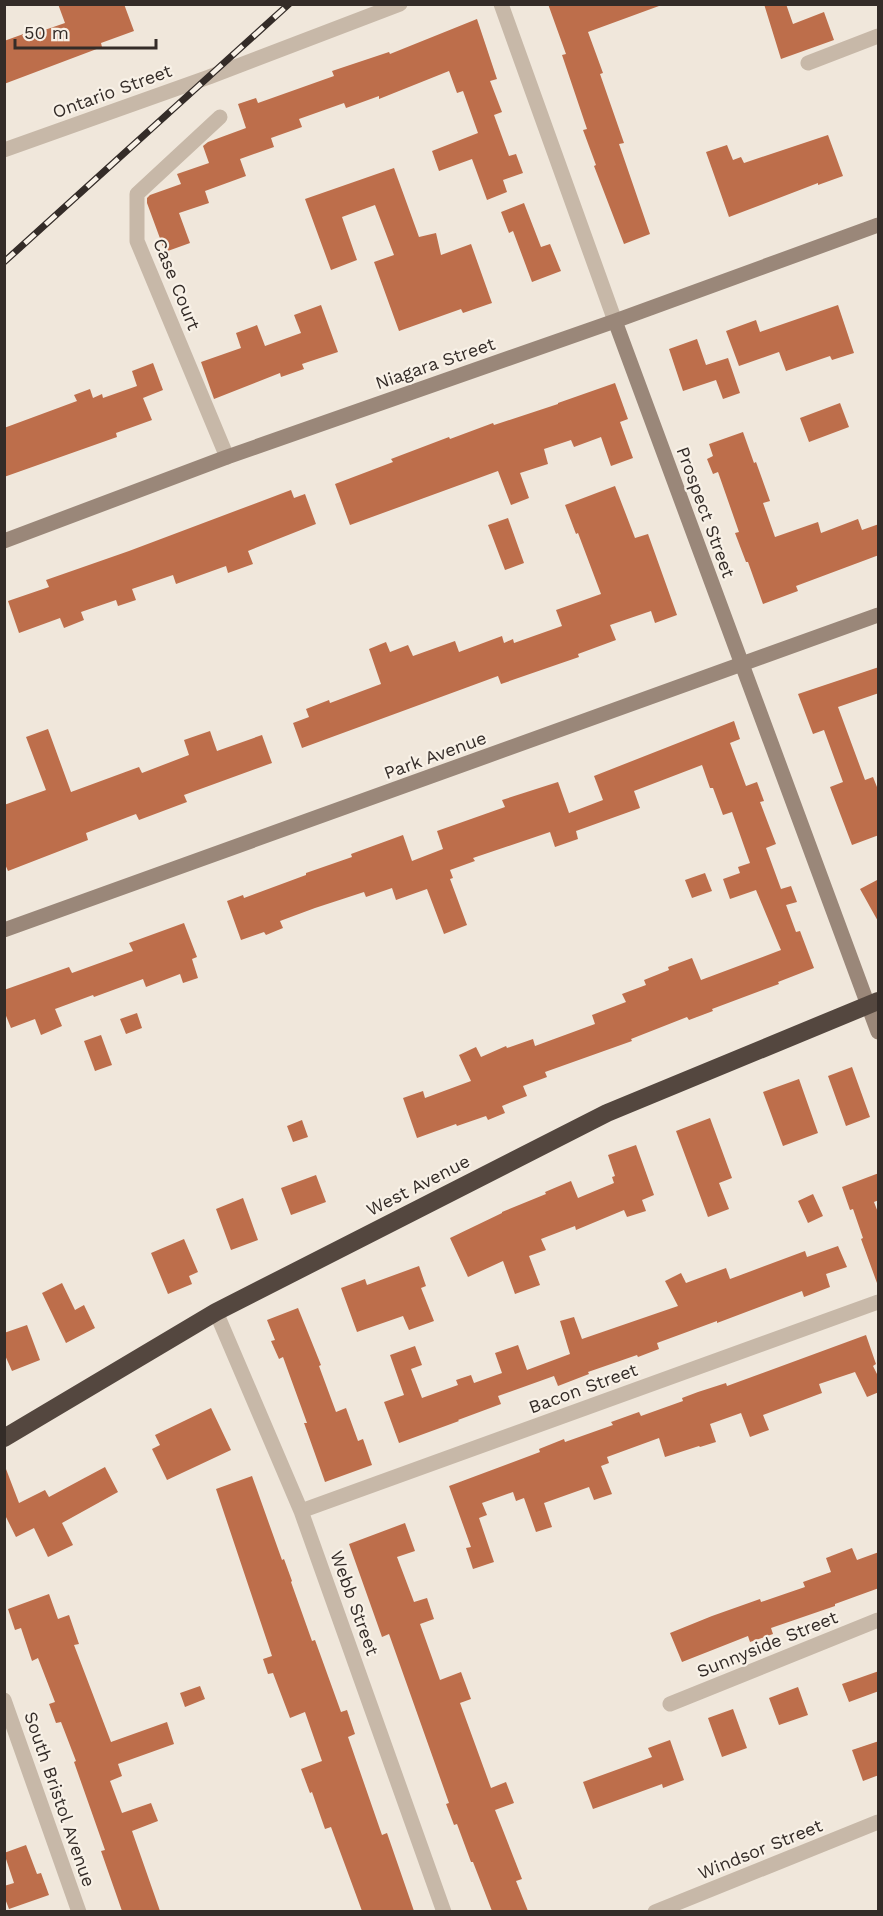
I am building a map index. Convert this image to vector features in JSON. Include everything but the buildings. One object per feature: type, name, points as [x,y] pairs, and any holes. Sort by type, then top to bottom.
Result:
[{"type":"highway","name":"West Avenue","points":[[4,1438],[216,1312],[607,1113],[874,1002]]},
{"type":"street","name":"Ontario Street","points":[[4,150],[209,77],[400,4]]},
{"type":"street","name":"Prospect Street","points":[[501,4],[742,666],[874,1002],[879,1032]]},
{"type":"street","points":[[808,63],[879,36]]},
{"type":"street","name":"Case Court","points":[[220,117],[137,194],[137,241],[227,457]]},
{"type":"street","name":"Niagara Street","points":[[4,541],[227,457],[615,321],[879,225]]},
{"type":"street","name":"Park Avenue","points":[[4,930],[879,615]]},
{"type":"street","name":"Bacon Street","points":[[301,1511],[879,1302]]},
{"type":"street","name":"Webb Street","points":[[216,1312],[301,1511],[444,1911]]},
{"type":"street","name":"Sunnyside Street","points":[[670,1704],[879,1620]]},
{"type":"street","name":"South Bristol Avenue","points":[[4,1700],[79,1911]]},
{"type":"street","name":"Windsor Street","points":[[655,1911],[879,1822]]},
{"type":"railway","points":[[4,262],[289,4]]}]
